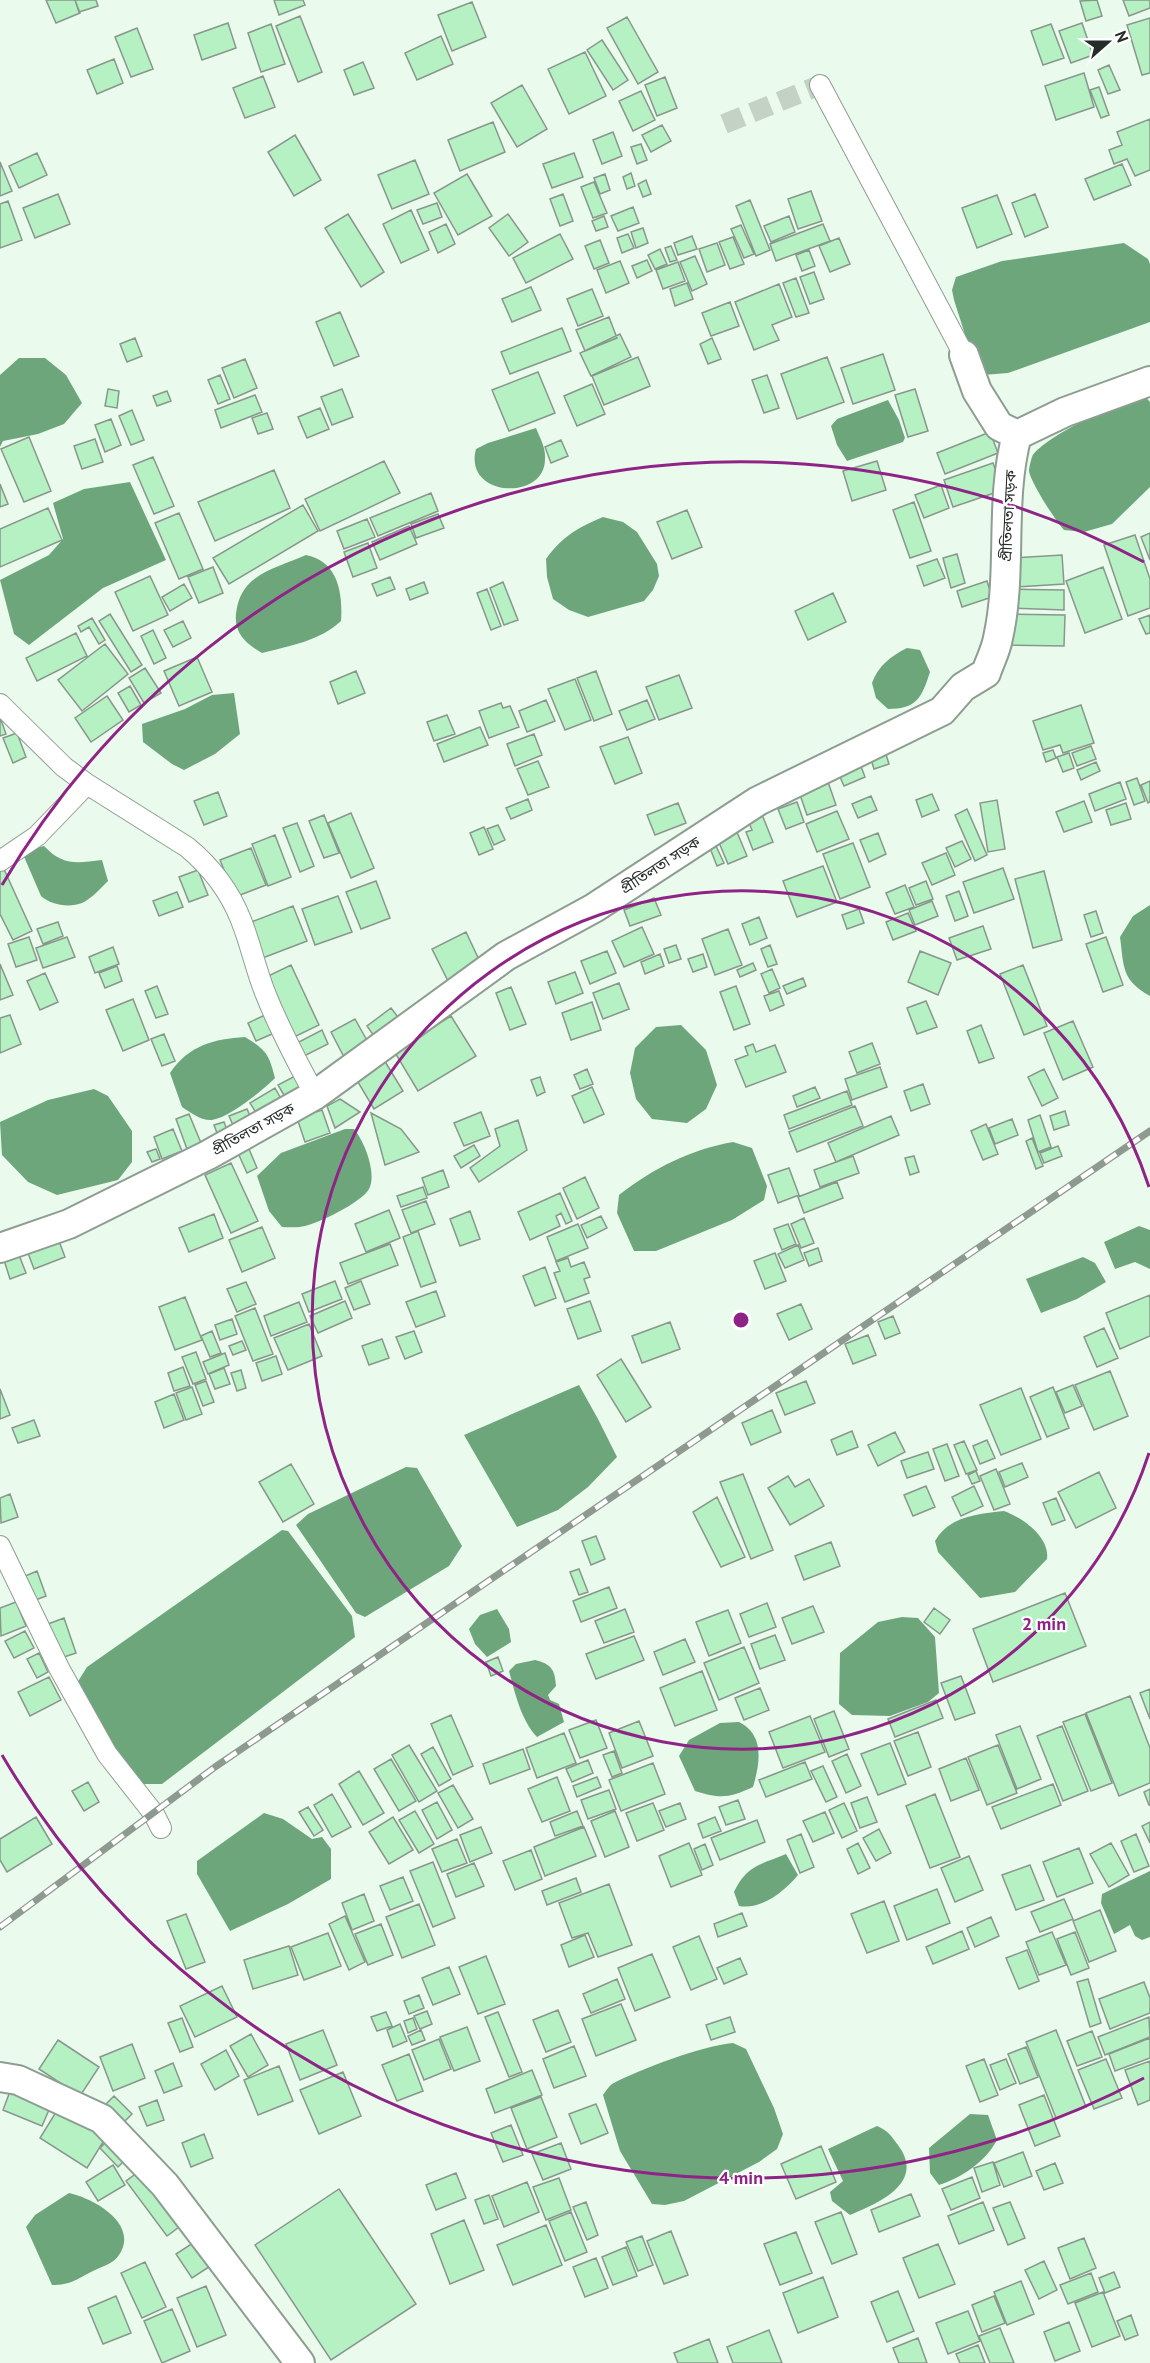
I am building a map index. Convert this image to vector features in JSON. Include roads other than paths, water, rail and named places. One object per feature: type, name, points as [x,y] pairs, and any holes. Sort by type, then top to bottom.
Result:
[{"type":"main road","points":[[964,355],[977,391],[999,426],[1017,435],[1065,412],[1150,381]]},
{"type":"main road","name":"প্রীতিলতা সড়ক","points":[[0,1248],[69,1224],[208,1155],[315,1095],[506,956],[594,908],[758,801],[942,711],[963,687],[986,673],[999,637],[1005,576],[1007,502],[1012,453],[1017,435]]},
{"type":"main road","points":[[0,2077],[18,2080],[102,2119],[165,2185],[300,2363]]},
{"type":"street","points":[[820,85],[964,355]]},
{"type":"street","points":[[0,704],[64,767],[187,847],[201,859],[225,889],[242,921],[265,993],[288,1047],[315,1095]]},
{"type":"street","points":[[0,861],[37,836],[87,784]]},
{"type":"street","points":[[0,1546],[59,1668],[107,1754],[154,1814],[161,1828]]},
{"type":"tunnel","points":[[724,124],[820,85]]},
{"type":"railway","points":[[0,1927],[215,1767],[1150,1131]]}]
